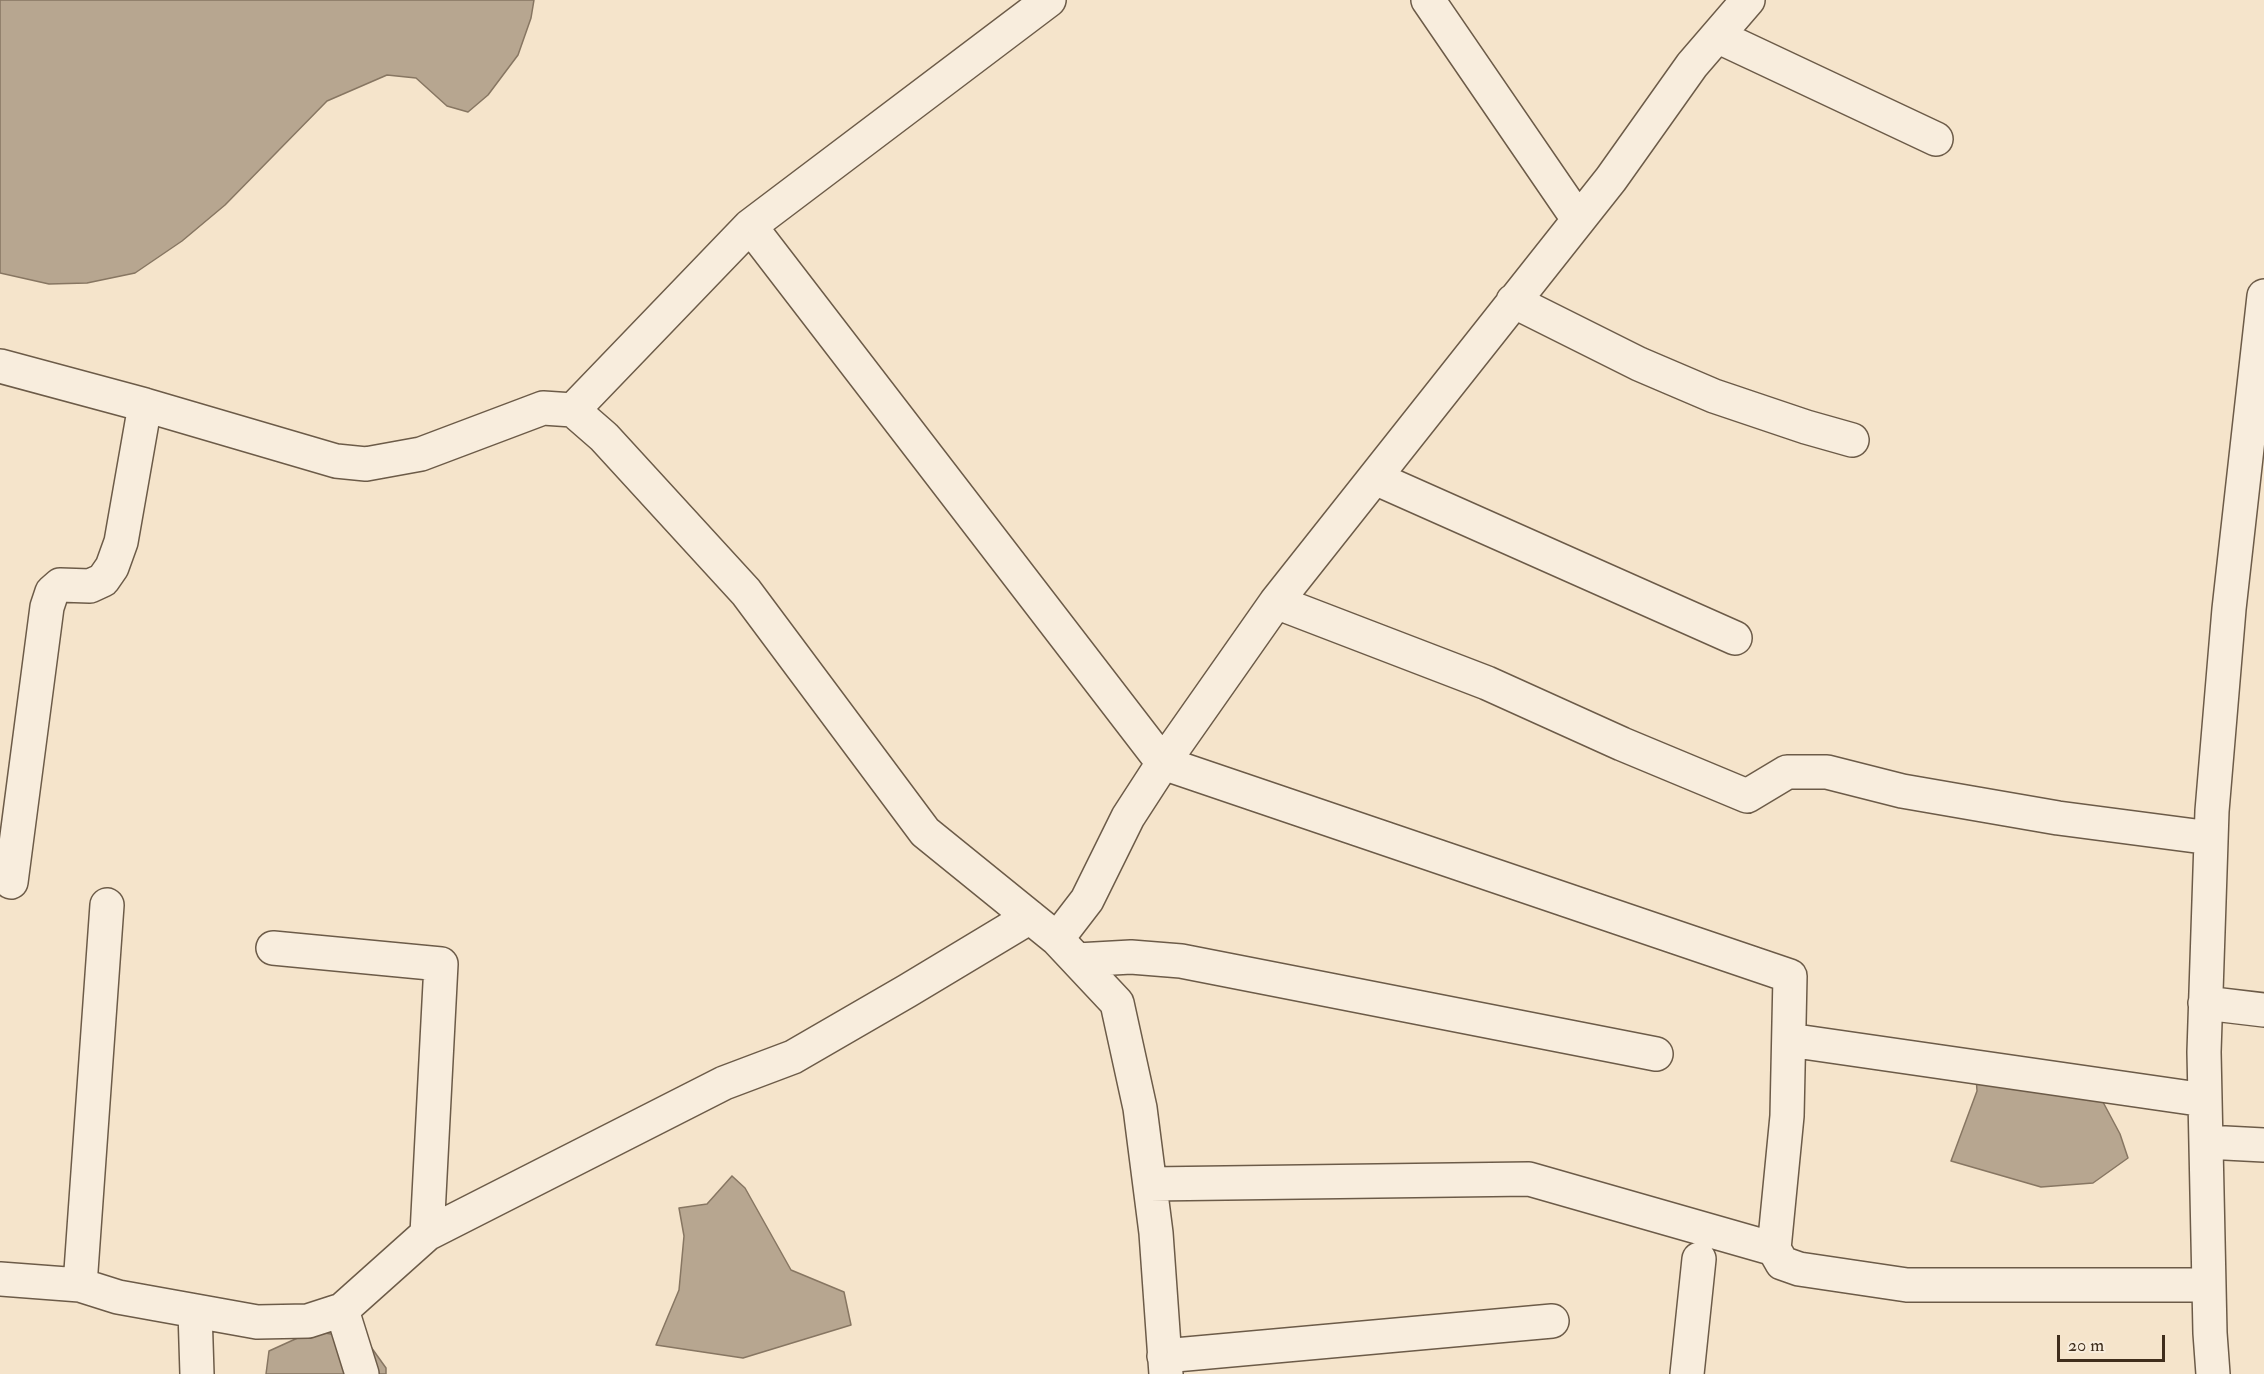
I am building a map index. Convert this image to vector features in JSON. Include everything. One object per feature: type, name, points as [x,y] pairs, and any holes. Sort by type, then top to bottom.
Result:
[{"type":"street","points":[[573,410],[750,226],[1049,0]]},
{"type":"street","points":[[1428,0],[1578,219]]},
{"type":"street","points":[[1067,950],[1087,900],[1128,817],[1276,602],[1611,179],[1692,65],[1748,0]]},
{"type":"street","points":[[1717,36],[1935,139]]},
{"type":"street","points":[[750,226],[1163,763],[1790,976],[1787,1116],[1774,1249],[1782,1263],[1799,1269],[1907,1285],[2209,1285]]},
{"type":"street","points":[[2213,1374],[2205,1100],[2205,1003],[2211,838],[2229,609],[2264,296]]},
{"type":"street","points":[[1513,301],[1639,364],[1714,396],[1852,440]]},
{"type":"street","points":[[0,366],[145,405],[336,461],[366,464],[421,454],[543,408],[573,410],[604,437],[746,592],[925,832],[1030,917],[1067,950],[1117,1003],[1140,1108],[1156,1233],[1165,1365],[1552,1321]]},
{"type":"street","points":[[11,882],[47,607],[52,592],[60,585],[90,586],[103,580],[112,567],[121,542],[145,405]]},
{"type":"street","points":[[1375,478],[1735,638]]},
{"type":"street","points":[[1276,602],[1487,683],[1622,744],[1747,796],[1787,772],[1827,772],[1902,792],[2036,815],[2211,838]]},
{"type":"street","points":[[80,1285],[107,905]]},
{"type":"street","points":[[0,1279],[80,1285],[118,1297],[257,1322],[308,1321],[342,1310],[427,1234],[724,1083],[793,1057],[1030,917]]},
{"type":"street","points":[[273,948],[441,964],[427,1234]]},
{"type":"street","points":[[1067,950],[1181,962],[1656,1054]]},
{"type":"street","points":[[2205,1003],[2264,1010]]},
{"type":"street","points":[[1789,1041],[2205,1100]]},
{"type":"street","points":[[2206,1142],[2264,1145]]},
{"type":"street","points":[[1150,1184],[1529,1179],[1774,1249]]},
{"type":"street","points":[[1688,1374],[1699,1259]]},
{"type":"street","points":[[342,1310],[362,1374]]},
{"type":"street","points":[[195,1311],[197,1374]]},
{"type":"shaded area","points":[[0,0],[534,0],[531,18],[518,55],[488,95],[468,112],[447,106],[416,78],[387,75],[327,101],[225,205],[182,241],[135,273],[87,283],[49,284],[0,273]]},
{"type":"shaded area","points":[[1976,1076],[2095,1087],[2120,1134],[2128,1158],[2093,1183],[2041,1187],[1951,1161],[1977,1091]]},
{"type":"shaded area","points":[[732,1176],[745,1188],[791,1270],[844,1292],[851,1325],[743,1358],[656,1345],[679,1290],[684,1236],[679,1208],[707,1204]]},
{"type":"shaded area","points":[[313,1331],[366,1340],[386,1368],[386,1374],[266,1374],[269,1351]]}]
